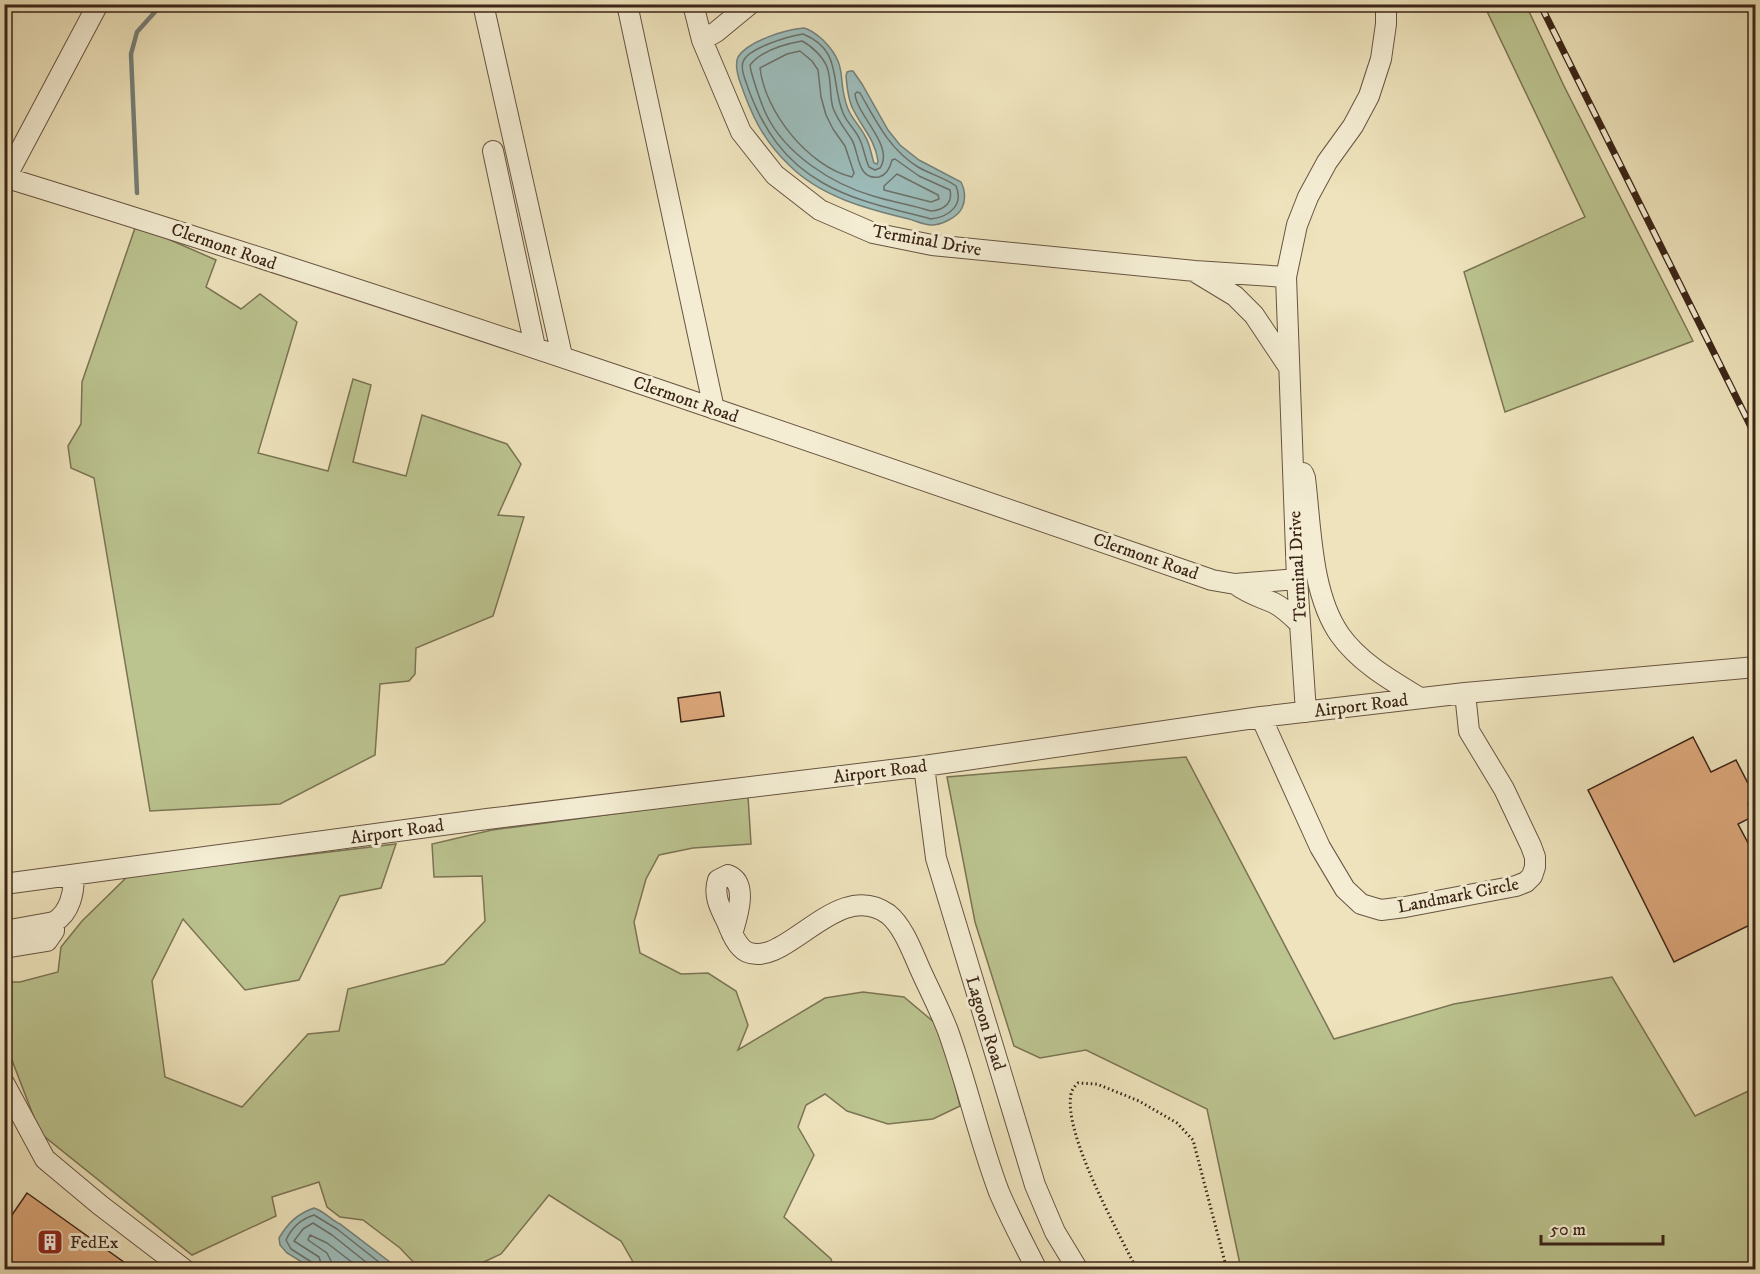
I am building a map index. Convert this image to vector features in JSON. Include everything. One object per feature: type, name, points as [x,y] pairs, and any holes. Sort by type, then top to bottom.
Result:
[{"type":"street","points":[[5,178],[98,4]]},
{"type":"street","points":[[483,4],[562,356]]},
{"type":"street","points":[[627,4],[714,409]]},
{"type":"street","name":"Terminal Drive","points":[[693,4],[702,40],[741,132],[775,175],[820,210],[873,233],[933,245],[1195,271],[1286,277]]},
{"type":"street","points":[[702,40],[716,32],[750,4]]},
{"type":"street","name":"Terminal Drive","points":[[1306,712],[1297,579],[1286,277],[1297,225],[1308,197],[1327,162],[1353,126],[1368,96],[1381,59],[1386,24],[1386,4]]},
{"type":"street","points":[[493,151],[535,347]]},
{"type":"street","name":"Clermont Road","points":[[5,178],[135,216],[214,244],[535,347],[1202,576],[1235,584],[1297,579]]},
{"type":"street","points":[[1195,271],[1235,296],[1254,315],[1288,366]]},
{"type":"street","points":[[1292,452],[1305,478],[1316,562],[1328,613],[1340,635],[1354,651],[1393,682],[1420,698]]},
{"type":"street","name":"Clermont Road","points":[[1235,584],[1249,594],[1275,603],[1300,624]]},
{"type":"street","name":"Airport Road","points":[[4,884],[475,821],[924,765],[1261,717],[1465,693],[1755,667]]},
{"type":"street","name":"Landmark Circle","points":[[1261,717],[1320,848],[1345,890],[1361,904],[1381,910],[1516,886],[1526,882],[1532,876],[1535,857],[1531,846],[1504,789],[1469,731],[1465,693]]},
{"type":"street","name":"Lagoon Road","points":[[924,765],[936,858],[1035,1185],[1055,1232],[1078,1269]]},
{"type":"street","points":[[4,931],[60,919],[72,897],[73,875]]},
{"type":"street","points":[[732,934],[748,952],[763,953],[776,949],[829,916],[854,905],[875,907],[889,915],[898,926],[913,954],[947,1030],[999,1192],[1037,1269]]},
{"type":"street","points":[[4,948],[47,941],[54,931],[54,922]]},
{"type":"street","points":[[4,1083],[45,1159],[100,1205],[185,1269]]},
{"type":"path","points":[[1137,1269],[1092,1179],[1077,1137],[1070,1095],[1072,1088],[1078,1083],[1097,1084],[1139,1101],[1178,1123],[1193,1140],[1227,1269]]},
{"type":"green space","points":[[1484,5],[1526,5],[1564,86],[1693,341],[1505,412],[1464,272],[1585,217]]},
{"type":"green space","points":[[136,225],[216,260],[206,287],[241,309],[260,294],[297,322],[258,453],[328,471],[353,379],[371,385],[353,462],[406,476],[422,415],[507,444],[521,464],[498,515],[524,517],[493,616],[416,648],[415,674],[409,681],[380,684],[375,755],[280,804],[150,811],[94,478],[71,468],[68,446],[81,424],[82,382]]},
{"type":"green space","points":[[1186,757],[1334,1039],[1454,1004],[1612,977],[1695,1116],[1755,1088],[1755,1269],[1241,1269],[1207,1109],[1086,1050],[1040,1058],[1014,1046],[975,922],[947,777]]},
{"type":"green space","points":[[748,796],[751,844],[693,848],[659,855],[646,879],[634,922],[640,953],[681,974],[708,973],[736,991],[748,1025],[738,1050],[825,998],[863,992],[904,997],[941,1028],[960,1106],[933,1119],[888,1124],[847,1111],[825,1094],[806,1105],[798,1127],[814,1155],[784,1217],[831,1259],[834,1269],[637,1269],[621,1241],[549,1195],[501,1254],[469,1269],[420,1269],[400,1248],[363,1220],[340,1217],[327,1207],[319,1182],[272,1197],[276,1216],[192,1255],[40,1133],[5,1042],[4,987],[7,982],[20,982],[58,972],[61,947],[82,921],[128,876],[396,844],[381,888],[340,896],[299,980],[245,990],[183,919],[152,981],[165,1077],[242,1107],[308,1034],[339,1031],[348,989],[444,964],[485,921],[482,876],[434,877],[432,844],[492,830]]},
{"type":"water","points":[[804,28],[823,40],[837,58],[848,109],[867,139],[874,163],[877,164],[878,161],[874,146],[849,98],[846,76],[850,71],[853,71],[862,84],[888,130],[900,145],[919,160],[961,182],[964,202],[953,218],[935,225],[928,225],[845,200],[815,186],[789,165],[771,146],[748,104],[738,76],[737,59],[743,51],[759,41],[778,33]]},
{"type":"water","points":[[314,1208],[340,1224],[399,1269],[313,1269],[287,1253],[280,1245],[279,1238],[294,1220]]},
{"type":"building","points":[[720,692],[724,716],[681,722],[678,698]]},
{"type":"building","points":[[1693,737],[1711,772],[1736,760],[1756,799],[1748,804],[1754,816],[1738,824],[1756,858],[1756,922],[1674,962],[1588,790]]},
{"type":"building","name":"FedEx","points":[[27,1193],[135,1270],[4,1270],[4,1210],[12,1215]]},
{"type":"waterway","points":[[137,193],[131,54],[137,32],[162,4]]},
{"type":"railway","points":[[1540,4],[1756,437]]},
{"type":"place","name":"FedEx","points":[[50,1242]]}]
